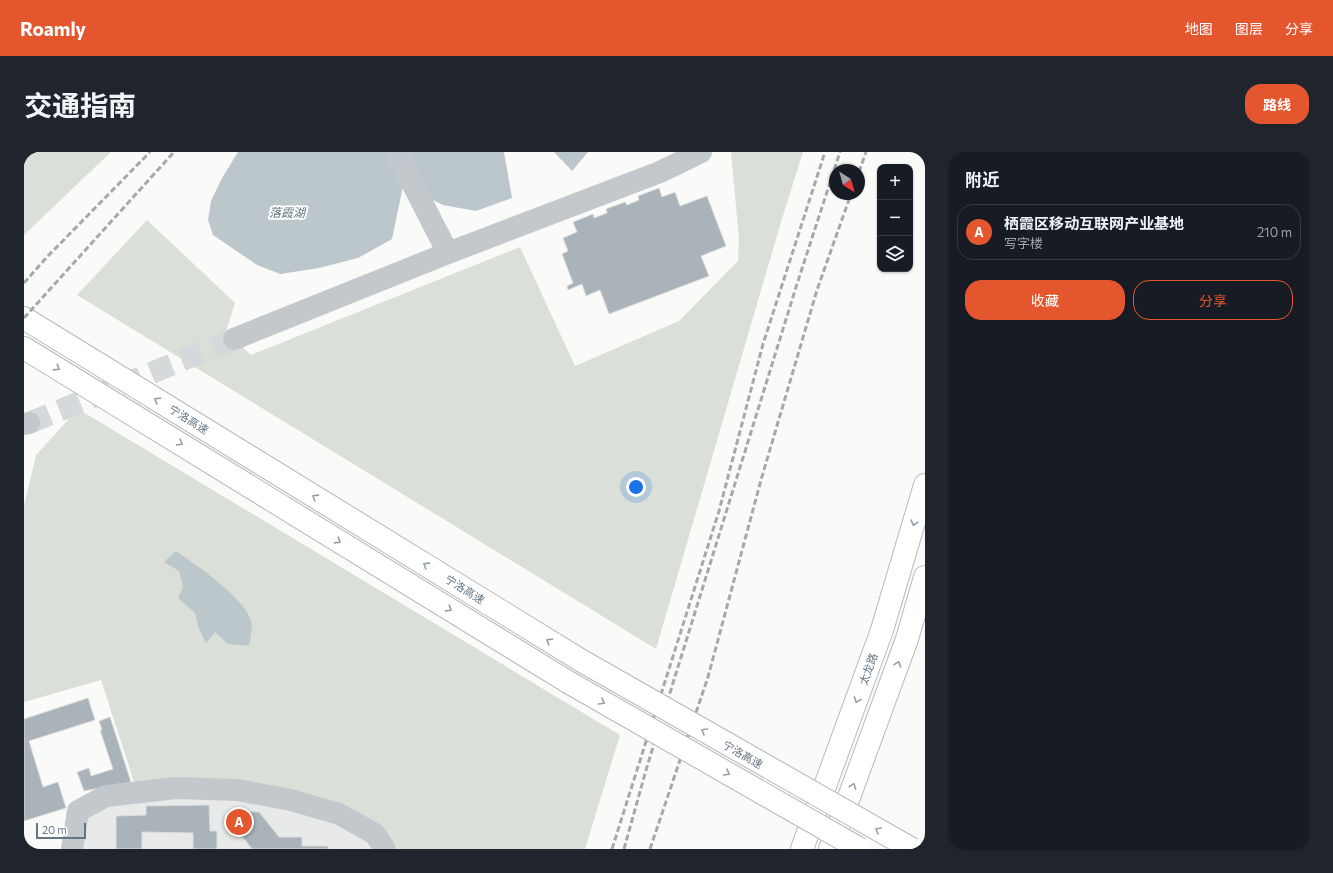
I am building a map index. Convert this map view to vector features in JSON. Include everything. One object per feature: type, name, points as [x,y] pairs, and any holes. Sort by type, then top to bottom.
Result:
[{"type":"main road","name":"宁洛高速","points":[[24,318],[582,661],[912,849]]},
{"type":"main road","points":[[24,348],[568,682],[860,849]]},
{"type":"main road","name":"太龙路","points":[[802,849],[882,630],[925,485]]},
{"type":"main road","points":[[830,849],[907,639],[925,577]]},
{"type":"lane","points":[[396,152],[448,253]]},
{"type":"lane","points":[[234,339],[448,253],[660,172],[701,152]]},
{"type":"lane","points":[[72,849],[78,811],[106,796],[176,788],[237,790],[291,800],[339,814],[375,834],[385,849]]},
{"type":"shaded area","points":[[24,152],[111,152],[24,235]]},
{"type":"shaded area","points":[[731,152],[803,152],[781,222],[656,649],[77,295],[147,220],[235,303],[226,332],[251,355],[520,247],[575,366],[679,321],[738,261],[739,239]]},
{"type":"shaded area","points":[[78,409],[620,735],[585,849],[399,849],[354,809],[296,795],[135,785],[101,680],[24,702],[24,506],[36,455]]},
{"type":"shaded area","points":[[298,789],[459,839],[467,849],[70,849],[77,804]]},
{"type":"water","name":"落霞湖","points":[[238,152],[504,152],[512,198],[476,211],[443,205],[403,186],[392,239],[358,258],[319,268],[280,274],[257,265],[213,235],[208,220],[211,201],[222,178]]},
{"type":"water","points":[[554,152],[588,152],[572,171]]},
{"type":"water","points":[[176,551],[219,583],[240,603],[247,612],[252,624],[249,646],[228,644],[215,632],[206,643],[199,629],[195,613],[178,598],[183,587],[179,571],[164,562]]},
{"type":"building","points":[[659,188],[662,197],[675,192],[680,206],[707,196],[726,246],[701,256],[709,276],[609,314],[600,290],[586,296],[582,284],[568,290],[567,286],[573,283],[562,254],[568,251],[563,238],[577,232],[573,222],[593,214],[594,218],[607,213],[606,209],[625,202],[627,205],[639,200],[638,196]]},
{"type":"building","points":[[88,698],[95,720],[29,741],[43,787],[58,782],[66,808],[24,821],[24,719]]},
{"type":"building","points":[[110,717],[131,782],[84,791],[77,772],[89,768],[91,776],[113,769],[100,730],[102,730],[99,721]]},
{"type":"building","points":[[209,805],[210,831],[217,831],[217,849],[193,849],[193,833],[142,832],[142,849],[116,849],[116,816],[146,815],[146,806]]},
{"type":"building","points":[[236,811],[259,812],[279,837],[302,837],[302,846],[328,846],[328,849],[252,849],[237,830]]},
{"type":"tunnel","points":[[29,423],[234,339]]},
{"type":"railway","points":[[24,283],[46,258],[150,152]]},
{"type":"railway","points":[[24,318],[174,152]]},
{"type":"railway","points":[[612,849],[719,511],[763,344],[825,152]]},
{"type":"railway","points":[[624,849],[646,770],[797,284],[840,152]]},
{"type":"railway","points":[[862,164],[866,152]]},
{"type":"railway","points":[[650,849],[708,677],[761,480],[817,290],[849,200]]},
{"type":"place","name":"栖霞区移动互联网产业基地","points":[[239,822]]}]
